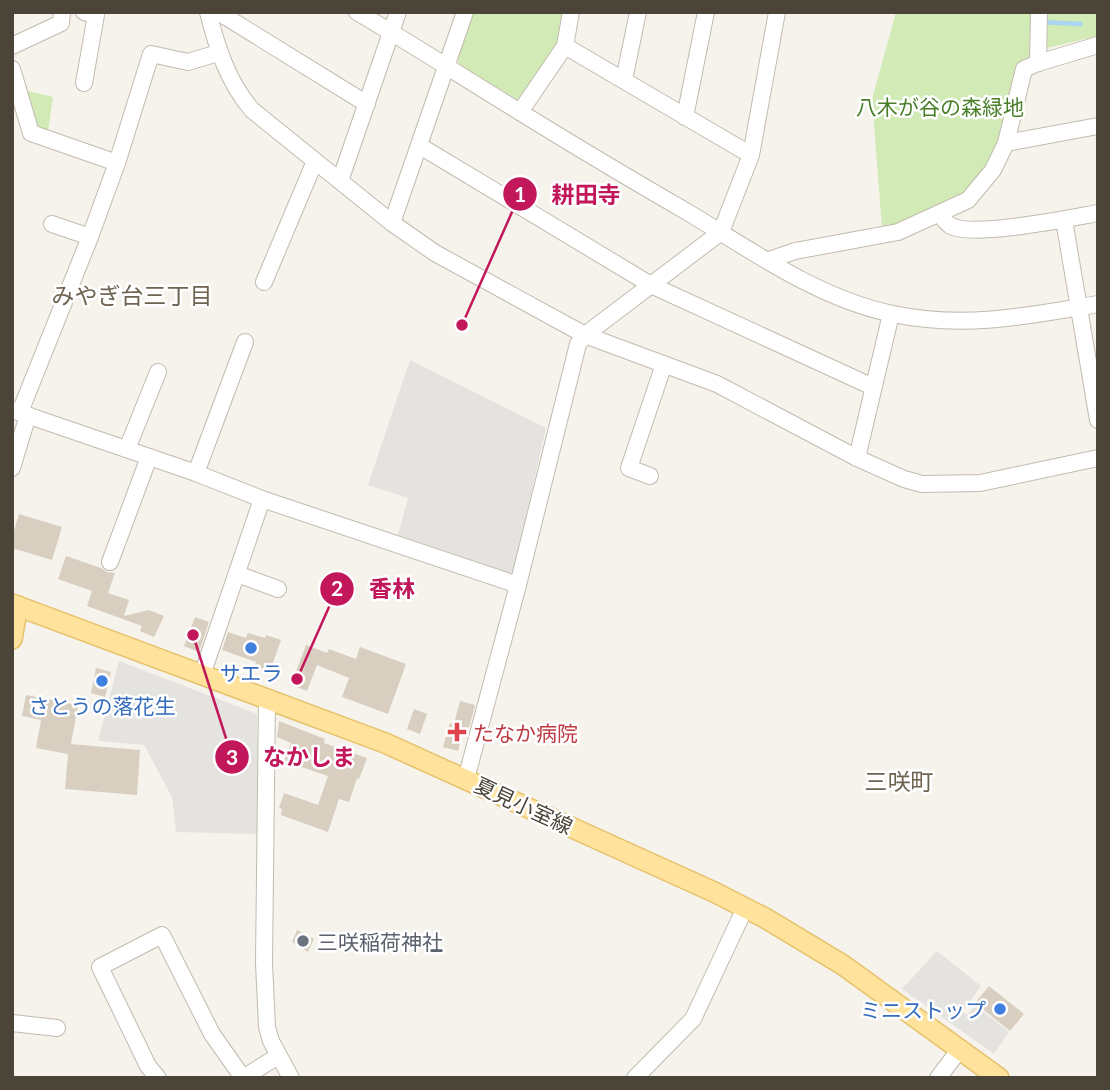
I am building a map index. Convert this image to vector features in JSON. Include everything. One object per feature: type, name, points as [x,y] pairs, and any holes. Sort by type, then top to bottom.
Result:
[{"type":"main road","name":"夏見小室線","points":[[15,605],[385,743],[745,908],[844,965],[999,1078]]},
{"type":"main road","points":[[12,639],[15,605]]},
{"type":"street","points":[[12,46],[61,23],[62,12]]},
{"type":"street","points":[[84,12],[96,15],[84,83]]},
{"type":"street","points":[[208,12],[218,53],[243,100],[253,110],[392,223],[435,253],[585,335],[717,384],[857,458],[922,484],[980,483],[1098,458]]},
{"type":"street","points":[[218,12],[367,104]]},
{"type":"street","points":[[357,12],[721,232],[812,284],[852,302],[891,314],[949,321],[1025,318],[1098,304]]},
{"type":"street","points":[[340,181],[398,12]]},
{"type":"street","points":[[392,223],[465,12]]},
{"type":"street","points":[[520,112],[565,46],[570,12]]},
{"type":"street","points":[[624,80],[638,12]]},
{"type":"street","points":[[685,117],[706,12]]},
{"type":"street","points":[[466,779],[578,344],[585,335],[721,232],[751,155],[777,12]]},
{"type":"street","points":[[1038,63],[1039,12]]},
{"type":"street","points":[[769,260],[795,251],[898,232],[968,200],[993,170],[1006,143],[1024,69],[1098,45]]},
{"type":"street","points":[[565,46],[751,155]]},
{"type":"street","points":[[12,468],[20,412],[90,237],[117,163],[151,54],[188,62],[218,53]]},
{"type":"street","points":[[12,69],[31,134],[117,163]]},
{"type":"street","points":[[1006,143],[1098,126]]},
{"type":"street","points":[[420,146],[650,285],[873,387]]},
{"type":"street","points":[[264,282],[315,161]]},
{"type":"street","points":[[940,215],[950,226],[962,229],[999,229],[1098,213]]},
{"type":"street","points":[[1064,220],[1095,384],[1098,419]]},
{"type":"street","points":[[52,224],[90,237]]},
{"type":"street","points":[[857,458],[891,314]]},
{"type":"street","points":[[196,473],[245,342]]},
{"type":"street","points":[[650,476],[629,468],[664,364]]},
{"type":"street","points":[[127,449],[158,372]]},
{"type":"street","points":[[20,412],[196,473],[262,499],[518,585]]},
{"type":"street","points":[[110,562],[149,457]]},
{"type":"street","points":[[202,675],[262,499]]},
{"type":"street","points":[[237,574],[278,589]]},
{"type":"street","points":[[267,698],[267,1027],[278,1056],[291,1078]]},
{"type":"street","points":[[635,1078],[693,1019],[745,908]]},
{"type":"street","points":[[159,1078],[149,1066],[100,967],[162,935],[212,1034],[243,1078],[278,1056]]},
{"type":"street","points":[[12,1023],[57,1028]]},
{"type":"street","points":[[938,1078],[960,1049]]},
{"type":"green space","points":[[472,12],[565,12],[557,47],[525,97],[518,100],[459,65],[457,57]]},
{"type":"green space","name":"八木が谷の森緑地","points":[[896,12],[1032,12],[1030,56],[1014,81],[1003,131],[979,180],[959,196],[934,210],[882,228],[872,99]]},
{"type":"green space","points":[[1048,12],[1098,12],[1098,36],[1047,48]]},
{"type":"green space","points":[[24,90],[53,97],[48,132],[35,123]]},
{"type":"shaded area","points":[[410,360],[546,428],[513,574],[398,535],[408,498],[368,485]]},
{"type":"shaded area","points":[[119,661],[257,714],[259,834],[176,832],[172,797],[144,745],[98,741]]},
{"type":"shaded area","points":[[937,951],[981,986],[962,1012],[968,1015],[975,1005],[1009,1032],[994,1054],[902,989]]},
{"type":"building","points":[[19,514],[62,527],[52,560],[12,548],[12,537]]},
{"type":"building","points":[[66,556],[115,573],[108,593],[129,600],[124,616],[149,610],[164,616],[154,637],[140,631],[142,626],[87,606],[92,591],[58,579]]},
{"type":"building","points":[[195,617],[209,622],[199,652],[184,646]]},
{"type":"building","points":[[228,632],[246,638],[248,633],[281,640],[270,671],[255,666],[256,662],[222,650]]},
{"type":"building","points":[[306,645],[327,653],[329,649],[356,659],[360,647],[406,664],[388,714],[342,697],[349,678],[317,665],[307,691],[291,685]]},
{"type":"building","points":[[96,668],[111,672],[105,697],[91,693]]},
{"type":"building","points":[[26,695],[78,705],[71,744],[140,750],[137,795],[65,789],[68,754],[36,748],[41,720],[22,716]]},
{"type":"building","points":[[460,701],[475,705],[468,732],[463,731],[458,751],[443,747],[450,723],[454,724]]},
{"type":"building","points":[[414,709],[427,714],[420,734],[407,729]]},
{"type":"building","points":[[279,721],[325,739],[324,743],[367,758],[349,802],[339,799],[328,832],[281,815],[282,809],[279,808],[284,793],[318,805],[328,776],[284,761],[291,743],[277,737]]},
{"type":"building","name":"三咲稲荷神社","points":[[297,930],[314,939],[308,952],[292,942]]},
{"type":"building","name":"ミニストップ","points":[[989,986],[1024,1014],[1010,1031],[975,1003]]},
{"type":"waterway","points":[[1041,22],[1081,24]]},
{"type":"place","name":"耕田寺","points":[[462,325]]},
{"type":"place","name":"なかしま","points":[[193,635]]},
{"type":"place","name":"サエラ","points":[[251,648]]},
{"type":"place","name":"香林","points":[[297,679]]},
{"type":"place","name":"さとうの落花生","points":[[102,681]]},
{"type":"place","name":"たなか病院","points":[[457,732]]},
{"type":"place","name":"三咲稲荷神社","points":[[303,941]]},
{"type":"place","name":"ミニストップ","points":[[1000,1009]]},
{"type":"district","name":"みやぎ台三丁目","points":[[132,295]]},
{"type":"district","name":"三咲町","points":[[899,781]]}]
